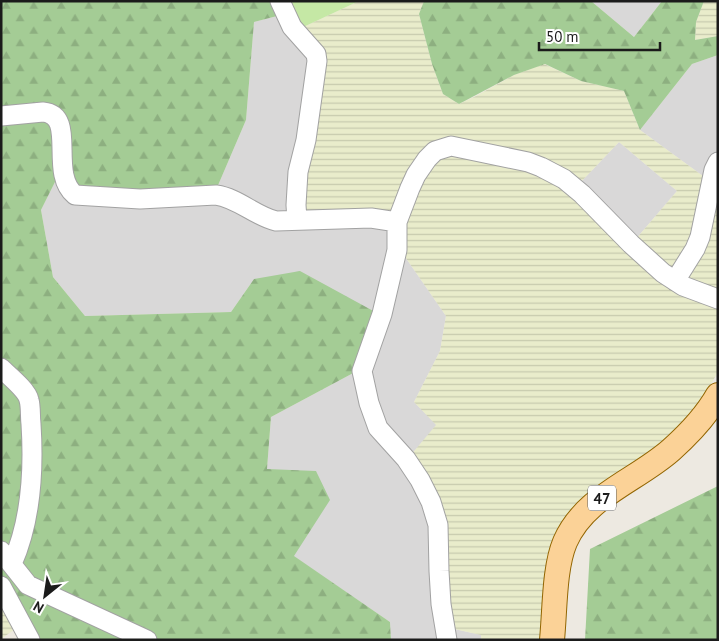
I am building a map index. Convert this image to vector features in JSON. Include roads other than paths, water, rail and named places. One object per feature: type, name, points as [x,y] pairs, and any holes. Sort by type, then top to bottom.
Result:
[{"type":"main road","name":"47","points":[[552,640],[559,562],[571,530],[596,502],[670,451],[698,422],[718,395]]},
{"type":"street","points":[[280,1],[288,20],[316,54],[317,61],[306,140],[298,172],[297,220]]},
{"type":"street","points":[[1,116],[43,112],[48,112],[55,116],[61,127],[61,158],[64,182],[68,190],[74,195],[140,199],[216,195],[226,196],[267,219],[276,221],[371,218],[397,222]]},
{"type":"street","points":[[447,640],[438,571],[438,525],[431,502],[420,480],[406,459],[378,428],[369,403],[362,371],[382,314],[396,250],[397,222],[416,176],[431,155],[440,148],[456,147],[528,162],[541,167],[564,179],[582,194],[631,244],[663,273],[675,281],[718,300]]},
{"type":"street","points":[[675,281],[695,249],[700,237],[714,170],[718,162]]},
{"type":"street","points":[[1,368],[26,394],[29,400],[32,433],[32,463],[27,516],[22,541],[7,558],[28,585],[147,640]]},
{"type":"street","points":[[1,586],[30,640]]}]
